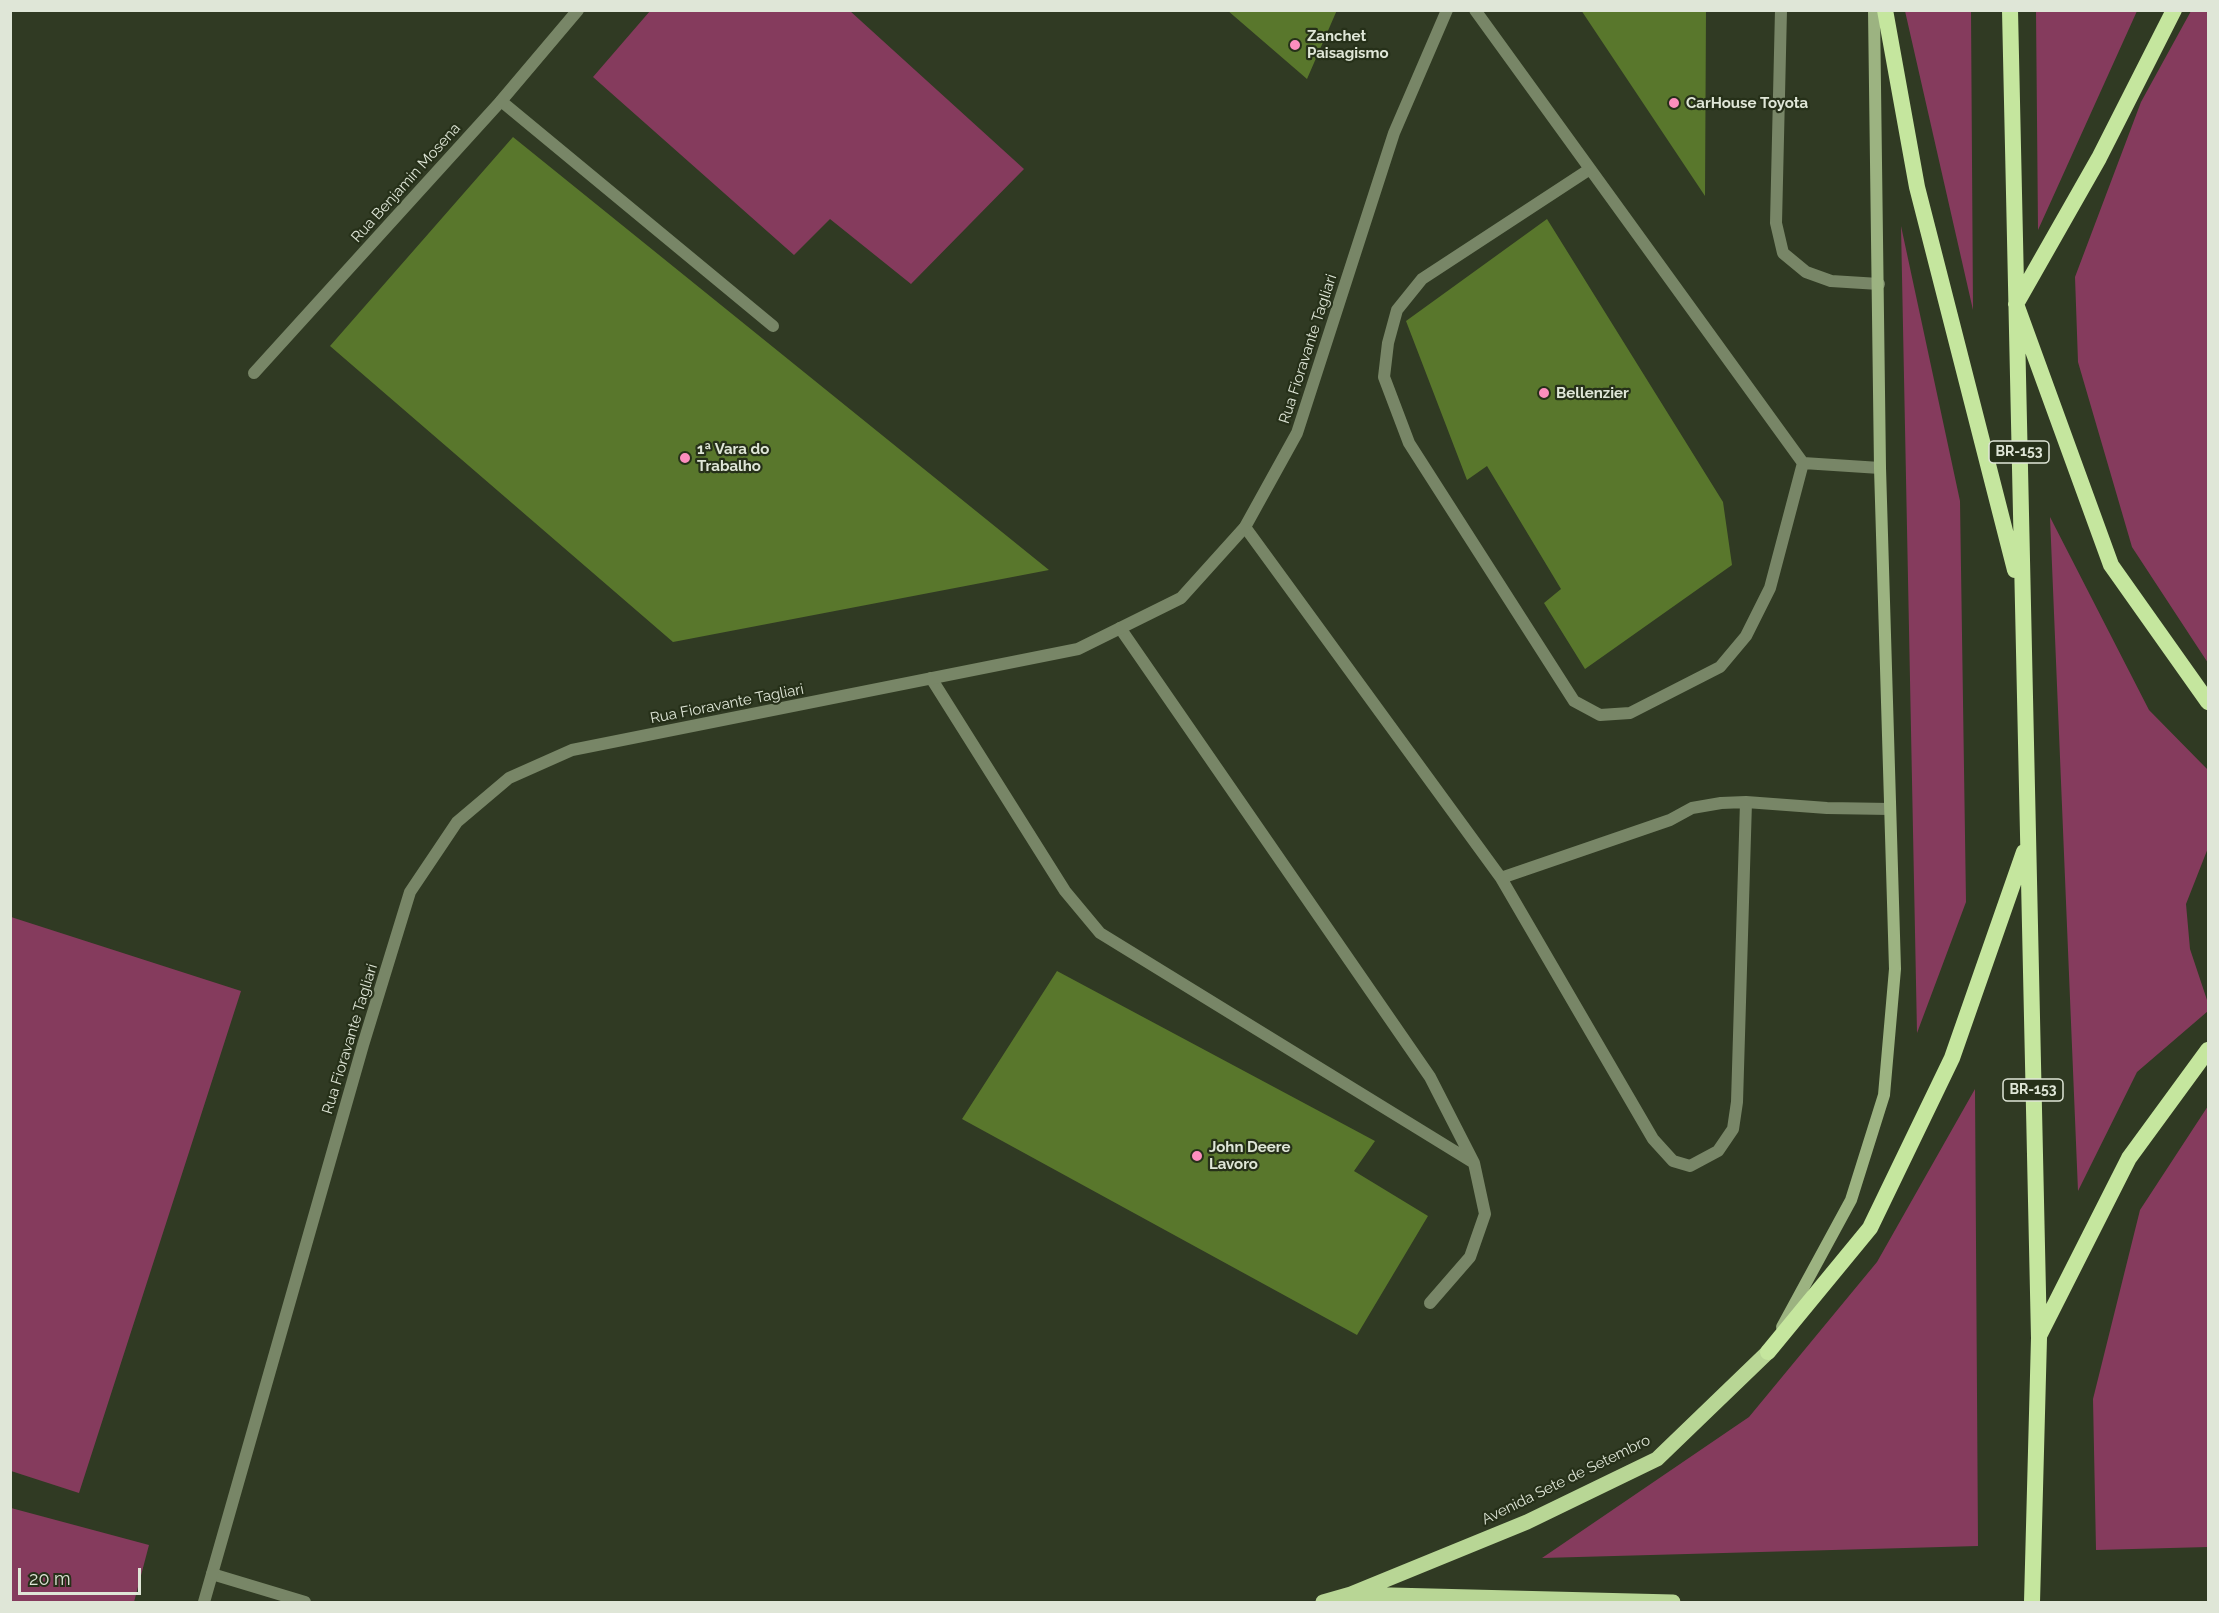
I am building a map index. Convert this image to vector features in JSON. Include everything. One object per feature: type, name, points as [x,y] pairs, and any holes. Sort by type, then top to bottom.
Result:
[{"type":"highway","points":[[1885,10],[1917,187],[2022,599]]},
{"type":"highway","name":"BR-153","points":[[2010,10],[2038,1338],[2032,1602]]},
{"type":"highway","points":[[2174,10],[2099,158],[2016,304],[2111,565],[2208,702]]},
{"type":"highway","points":[[1767,1352],[1870,1227],[1952,1058],[2027,843]]},
{"type":"highway","points":[[2038,1338],[2129,1158],[2208,1050]]},
{"type":"main road","points":[[1767,1352],[1851,1200],[1884,1095],[1895,969],[1880,468],[1874,10]]},
{"type":"main road","name":"Avenida Sete de Setembro","points":[[1323,1602],[1352,1594],[1527,1522],[1657,1459],[1767,1352]]},
{"type":"main road","name":"Avenida Sete de Setembro","points":[[1352,1594],[1673,1602]]},
{"type":"street","name":"Rua Benjamin Mosena","points":[[254,373],[501,101],[578,10]]},
{"type":"street","name":"Rua Fioravante Tagliari","points":[[204,1602],[363,1045],[410,892],[457,822],[509,778],[572,750],[1078,649],[1180,598],[1245,527],[1297,433],[1394,133],[1447,10]]},
{"type":"street","points":[[1475,10],[1803,462],[1880,468]]},
{"type":"street","points":[[1781,10],[1776,223],[1783,253],[1806,272],[1831,281],[1879,284]]},
{"type":"street","points":[[501,101],[772,326]]},
{"type":"street","points":[[1590,169],[1422,279],[1397,310],[1388,343],[1384,376],[1409,443],[1574,701],[1600,715],[1630,712],[1720,667],[1746,636],[1770,588],[1803,462]]},
{"type":"street","points":[[1245,527],[1501,878],[1653,1139],[1672,1161],[1690,1166],[1718,1151],[1733,1129],[1737,1102],[1746,802]]},
{"type":"street","points":[[1120,628],[1430,1077],[1474,1162],[1485,1214],[1470,1257],[1430,1303]]},
{"type":"street","points":[[931,678],[1065,891],[1100,933],[1474,1162]]},
{"type":"street","points":[[1501,878],[1670,820],[1692,808],[1746,802],[1827,808],[1890,809]]},
{"type":"street","points":[[212,1574],[304,1602]]},
{"type":"shaded area","points":[[650,11],[850,11],[1024,169],[911,284],[830,219],[794,255],[593,77]]},
{"type":"shaded area","points":[[1905,11],[1971,11],[1973,310]]},
{"type":"shaded area","points":[[2036,11],[2137,11],[2038,230]]},
{"type":"shaded area","points":[[2191,11],[2208,11],[2208,663],[2132,547],[2078,362],[2075,277],[2141,102]]},
{"type":"shaded area","points":[[1901,226],[1960,501],[1966,902],[1917,1033]]},
{"type":"shaded area","points":[[2050,517],[2149,710],[2208,770],[2208,848],[2186,904],[2190,949],[2208,1003],[2208,1011],[2137,1072],[2078,1191]]},
{"type":"shaded area","points":[[11,917],[241,991],[79,1493],[11,1471]]},
{"type":"shaded area","points":[[1975,1089],[1978,1546],[1542,1558],[1749,1417],[1877,1262]]},
{"type":"shaded area","points":[[2208,1106],[2208,1547],[2096,1550],[2093,1399],[2140,1210]]},
{"type":"shaded area","points":[[11,1508],[149,1545],[134,1602],[11,1602]]},
{"type":"building","name":"Zanchet Paisagismo","points":[[1227,10],[1337,10],[1307,79]]},
{"type":"building","name":"CarHouse Toyota","points":[[1581,10],[1706,10],[1705,196]]},
{"type":"building","name":"1ª Vara do Trabalho","points":[[513,137],[1049,570],[673,642],[330,346]]},
{"type":"building","name":"Bellenzier","points":[[1547,219],[1723,502],[1732,565],[1585,669],[1544,603],[1561,589],[1487,466],[1467,480],[1406,321]]},
{"type":"building","name":"John Deere Lavoro","points":[[1057,971],[1375,1141],[1354,1171],[1428,1216],[1357,1335],[962,1119]]},
{"type":"place","name":"Zanchet Paisagismo","points":[[1295,45]]},
{"type":"place","name":"CarHouse Toyota","points":[[1674,103]]},
{"type":"place","name":"Bellenzier","points":[[1544,393]]},
{"type":"place","name":"1ª Vara do Trabalho","points":[[685,458]]},
{"type":"place","name":"John Deere Lavoro","points":[[1197,1156]]}]
